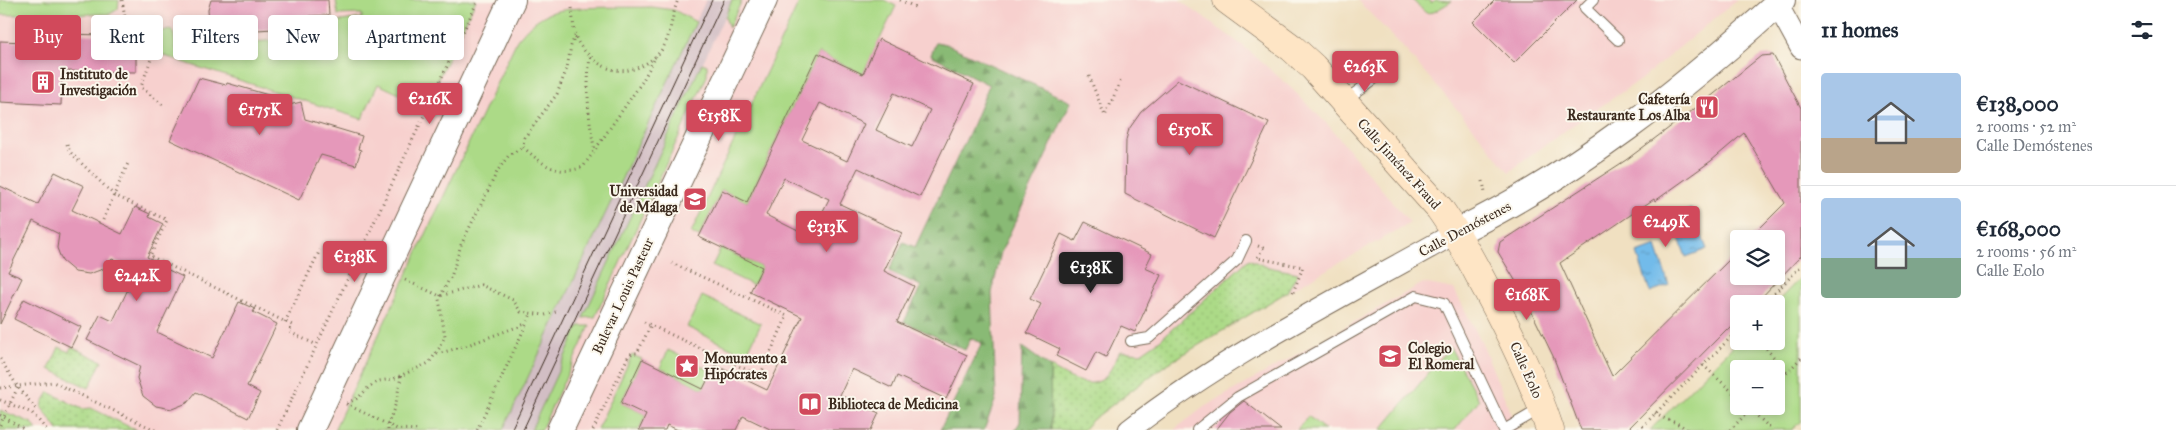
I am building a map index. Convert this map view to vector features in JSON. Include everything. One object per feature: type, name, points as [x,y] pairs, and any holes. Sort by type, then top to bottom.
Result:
[{"type":"main road","name":"Calle Jiménez Fraud","points":[[1227,0],[1292,48],[1313,67],[1439,208],[1457,232]]},
{"type":"main road","name":"Calle Eolo","points":[[1457,232],[1513,340],[1546,419]]},
{"type":"street","points":[[310,430],[512,0]]},
{"type":"street","name":"Bulevar Louis Pasteur","points":[[560,430],[764,0]]},
{"type":"street","points":[[1780,2],[1801,48]]},
{"type":"street","name":"Calle Demóstenes","points":[[1129,430],[1158,407],[1229,360],[1457,232],[1540,188],[1636,120],[1738,40],[1780,2]]},
{"type":"lane","points":[[1593,0],[1585,8],[1618,40]]},
{"type":"lane","points":[[1344,101],[1388,69]]},
{"type":"lane","points":[[1131,341],[1149,338],[1237,260],[1246,241]]},
{"type":"lane","points":[[1197,430],[1238,397],[1416,296],[1444,303],[1504,430],[1546,419]]},
{"type":"path","points":[[122,0],[126,22],[132,35],[156,37],[156,45],[140,87],[164,106]]},
{"type":"path","points":[[277,430],[478,0]]},
{"type":"path","points":[[523,147],[537,160],[555,170],[571,172],[583,167],[642,82],[668,39],[678,0]]},
{"type":"path","points":[[900,0],[915,7]]},
{"type":"path","points":[[523,147],[524,138],[557,94],[567,68],[575,36],[572,8]]},
{"type":"path","points":[[575,36],[590,56],[609,70],[624,71],[639,66],[656,56]]},
{"type":"path","points":[[590,56],[586,85],[590,130],[595,151]]},
{"type":"path","points":[[1089,76],[1104,116],[1122,78]]},
{"type":"path","points":[[67,144],[70,152],[114,194],[167,220],[150,256],[292,325],[289,332],[317,345]]},
{"type":"path","points":[[419,430],[398,429],[344,403],[358,398],[369,387],[429,363],[436,354],[445,336],[439,299],[452,274],[461,245],[498,170],[509,154],[523,147]]},
{"type":"path","points":[[103,220],[130,161]]},
{"type":"path","points":[[1483,181],[1485,196]]},
{"type":"path","points":[[1246,241],[1263,248],[1258,258],[1303,267],[1292,295]]},
{"type":"path","points":[[285,322],[320,250]]},
{"type":"path","points":[[644,322],[760,376],[787,316],[672,262]]},
{"type":"path","points":[[1773,295],[1801,266]]},
{"type":"path","points":[[400,278],[440,296],[481,284],[514,300],[521,312],[544,315],[559,311]]},
{"type":"path","points":[[477,430],[531,314]]},
{"type":"path","points":[[436,354],[465,346],[526,324]]},
{"type":"path","points":[[593,430],[628,357],[632,353],[637,353],[650,325]]},
{"type":"path","points":[[1639,430],[1730,338]]},
{"type":"path","points":[[1768,350],[1787,373],[1801,358]]},
{"type":"path","points":[[0,359],[18,387],[36,409]]},
{"type":"path","points":[[1703,365],[1730,390]]},
{"type":"path","points":[[388,430],[388,424],[396,403],[401,375]]},
{"type":"path","points":[[0,388],[53,382],[155,430]]},
{"type":"path","points":[[0,425],[2,416],[18,387]]},
{"type":"path","points":[[0,400],[32,413],[46,430]]},
{"type":"path","points":[[1655,413],[1687,430]]},
{"type":"path","points":[[1730,430],[1745,415]]},
{"type":"path","points":[[1756,415],[1772,430]]},
{"type":"path","points":[[2,416],[24,430]]},
{"type":"shaded area","name":"Universidad de Málaga","points":[[0,0],[1179,0],[1242,45],[1287,84],[1328,125],[1410,223],[1287,292],[1164,366],[1091,421],[1083,430],[0,430]]},
{"type":"shaded area","points":[[706,0],[732,0],[531,430],[503,430]]},
{"type":"shaded area","points":[[1357,0],[1737,0],[1640,80],[1560,134],[1509,172],[1400,44]]},
{"type":"shaded area","name":"Colegio El Romeral","points":[[1423,283],[1454,289],[1481,341],[1518,430],[1174,430],[1204,407]]},
{"type":"green space","points":[[0,0],[119,0],[118,9],[110,14],[0,15]]},
{"type":"green space","points":[[336,0],[476,0],[464,25],[464,15],[338,15]]},
{"type":"green space","points":[[732,0],[742,0],[729,28],[725,17]]},
{"type":"green space","points":[[800,0],[884,0],[896,6],[863,74],[818,53],[747,202],[722,190],[699,237],[691,233]]},
{"type":"green space","points":[[1412,0],[1429,0],[1431,3],[1435,0],[1452,1],[1434,12],[1426,13]]},
{"type":"green space","points":[[651,7],[674,10],[696,22],[503,430],[334,430],[517,40],[540,18],[560,10]]},
{"type":"green space","points":[[348,20],[348,60],[447,60],[425,106],[378,84],[362,119],[177,60],[258,60],[258,42],[268,41],[268,60],[338,60],[338,22]]},
{"type":"green space","points":[[173,30],[173,59],[163,55],[163,31]]},
{"type":"green space","points":[[936,42],[946,44],[1071,102],[1001,252],[992,293],[996,398],[984,430],[940,430],[982,343],[971,338],[965,350],[904,322],[921,286],[889,271],[903,242],[915,247],[970,131],[989,85],[931,55]]},
{"type":"green space","points":[[702,63],[707,65],[707,76],[595,317],[583,318]]},
{"type":"green space","points":[[721,248],[762,267],[753,285],[712,266]]},
{"type":"green space","points":[[1249,259],[1264,266],[1298,273],[1287,292],[1164,366],[1091,421],[1083,430],[1051,430],[1050,367],[1084,383],[1098,382],[1109,372],[1120,351],[1141,353],[1160,340]]},
{"type":"green space","points":[[1801,277],[1801,421],[1792,430],[1650,430],[1730,349],[1785,350],[1784,295]]},
{"type":"green space","points":[[702,296],[761,324],[746,355],[687,327]]},
{"type":"green space","points":[[579,326],[590,326],[541,430],[531,430]]},
{"type":"green space","points":[[59,347],[69,352],[71,347],[102,361],[89,388],[49,369]]},
{"type":"green space","points":[[1022,347],[1050,367],[1051,430],[1015,430],[1020,422]]},
{"type":"green space","points":[[1450,347],[1479,400],[1455,430],[1381,430]]},
{"type":"green space","points":[[668,350],[712,371],[703,389],[660,368]]},
{"type":"green space","points":[[632,355],[642,359],[621,403],[646,415],[639,430],[597,430]]},
{"type":"green space","points":[[49,392],[82,409],[91,408],[136,430],[58,430],[42,408]]},
{"type":"green space","points":[[0,410],[32,423],[37,430],[0,430]]},
{"type":"green space","points":[[1308,416],[1325,430],[1297,430]]},
{"type":"water","points":[[1691,209],[1707,249],[1686,257],[1671,216]]},
{"type":"water","points":[[1656,246],[1669,285],[1650,292],[1637,253]]},
{"type":"building","points":[[211,0],[328,0],[329,15],[268,15],[268,29],[258,30],[258,15],[208,15]]},
{"type":"building","points":[[1495,0],[1577,0],[1514,63],[1473,22]]},
{"type":"building","points":[[81,34],[91,35],[91,60],[136,60],[136,72],[62,71],[61,105],[0,102],[0,41],[15,42],[15,60],[81,60]]},
{"type":"building","points":[[879,39],[974,84],[920,197],[858,168],[840,204],[902,233],[884,271],[914,286],[897,322],[967,355],[946,399],[897,376],[892,388],[852,369],[840,395],[879,413],[871,430],[772,430],[743,416],[736,430],[678,430],[667,425],[665,430],[639,430],[646,415],[621,403],[642,359],[703,389],[715,365],[767,390],[802,317],[750,292],[762,267],[699,237],[722,190],[747,202],[818,53],[863,74]],"holes":[[[894,93],[930,110],[912,147],[876,130]],[[820,103],[864,124],[847,161],[802,140]],[[784,178],[829,199],[810,237],[766,215]]]},
{"type":"building","points":[[1773,55],[1801,108],[1801,256],[1785,273],[1785,230],[1758,230],[1785,203],[1744,133],[1711,161],[1655,201],[1654,199],[1560,263],[1612,376],[1730,259],[1730,285],[1773,285],[1764,295],[1730,295],[1730,329],[1728,331],[1727,329],[1627,430],[1581,430],[1553,356],[1521,290],[1498,252],[1500,242],[1626,160],[1709,98],[1761,56]]},
{"type":"building","points":[[199,78],[226,85],[227,83],[282,99],[289,105],[301,102],[305,119],[362,136],[358,149],[361,150],[356,165],[321,155],[299,200],[170,140]]},
{"type":"building","points":[[1178,80],[1269,123],[1214,238],[1125,194],[1126,140],[1129,129],[1141,112]]},
{"type":"building","points":[[55,172],[84,186],[72,210],[122,234],[135,207],[150,214],[149,217],[163,224],[147,257],[159,263],[158,265],[183,277],[157,332],[212,358],[239,302],[255,309],[253,312],[277,324],[247,386],[260,393],[248,418],[196,392],[187,403],[172,409],[156,406],[143,396],[137,378],[140,366],[87,340],[100,315],[113,321],[137,270],[112,259],[103,269],[89,274],[75,272],[62,261],[57,248],[59,234],[33,221],[8,272],[22,278],[0,324],[0,186],[38,204]]},
{"type":"building","points":[[1085,222],[1152,254],[1145,268],[1161,275],[1135,332],[1121,326],[1106,357],[1096,352],[1086,371],[1056,356],[1060,349],[1027,333],[1041,304],[1030,299],[1061,234],[1075,241]]},
{"type":"building","points":[[24,299],[81,327],[71,347],[14,319]]},
{"type":"building","points":[[1244,401],[1281,430],[1216,430],[1230,412]]},
{"type":"tram line","points":[[511,430],[712,0]]},
{"type":"tram line","points":[[523,430],[724,0]]},
{"type":"place","name":"Instituto de Investigación","points":[[43,82]]},
{"type":"place","name":"Cafetería Restaurante Los Alba","points":[[1707,107]]},
{"type":"place","name":"Universidad de Málaga","points":[[695,199]]},
{"type":"place","name":"Colegio El Romeral","points":[[1390,356]]},
{"type":"place","name":"Monumento a Hipócrates","points":[[687,366]]},
{"type":"place","name":"Biblioteca de Medicina","points":[[810,404]]}]
